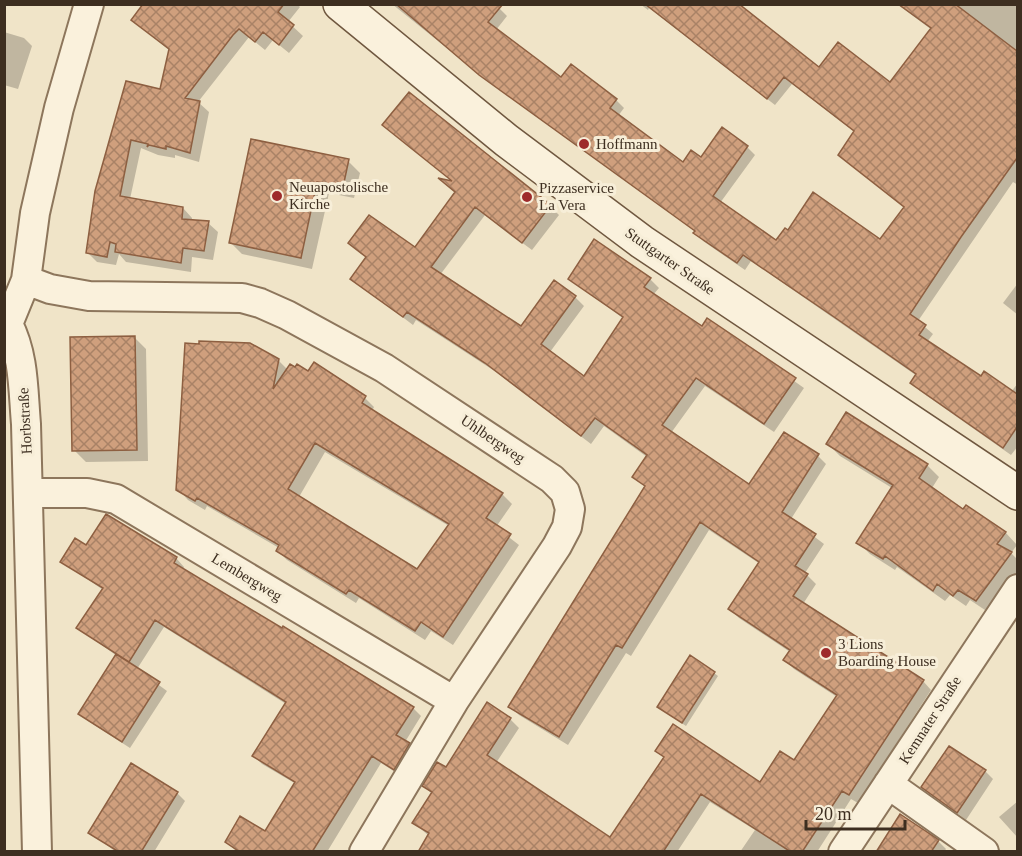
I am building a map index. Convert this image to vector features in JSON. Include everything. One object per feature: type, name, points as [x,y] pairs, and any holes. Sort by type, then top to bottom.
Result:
[{"type":"main road","name":"Stuttgarter Straße","points":[[340,4],[506,140],[604,215],[705,286],[1017,494]]},
{"type":"street","name":"Horbstraße","points":[[37,852],[28,493],[21,363],[17,342],[6,323],[26,280],[35,213],[59,108],[89,4]]},
{"type":"street","name":"Uhlbergweg","points":[[26,280],[50,289],[89,296],[223,296],[260,303],[384,369],[552,479],[565,492],[570,509],[567,527],[454,701],[364,852]]},
{"type":"street","name":"Lembergweg","points":[[28,493],[87,493],[116,499],[454,701]]},
{"type":"street","name":"Kemnater Straße","points":[[843,852],[1017,589]]},
{"type":"street","points":[[888,784],[984,852]]},
{"type":"building","points":[[143,4],[284,4],[278,12],[294,25],[279,45],[263,32],[255,42],[239,29],[233,35],[185,98],[200,101],[190,153],[166,146],[166,149],[149,145],[147,147],[148,144],[131,140],[120,196],[183,207],[182,219],[209,221],[204,251],[183,248],[181,263],[115,252],[116,244],[110,242],[107,257],[86,253],[95,191],[126,81],[160,89],[169,49],[131,20]]},
{"type":"building","points":[[396,4],[503,4],[488,22],[561,77],[571,64],[617,99],[610,108],[683,162],[691,150],[701,157],[722,127],[748,146],[713,196],[776,240],[785,228],[788,230],[813,192],[880,239],[904,207],[838,155],[854,131],[784,77],[767,99],[645,4],[739,4],[819,67],[838,42],[890,82],[931,28],[898,4],[955,4],[1017,51],[1017,158],[910,314],[926,325],[919,335],[981,376],[984,371],[1017,394],[1017,427],[1003,448],[910,383],[916,374],[837,319],[743,255],[737,263],[693,233],[695,231],[479,75]]},
{"type":"building","points":[[409,92],[551,205],[522,243],[475,207],[431,267],[521,326],[554,280],[576,296],[541,344],[584,376],[623,317],[568,279],[594,239],[651,278],[644,287],[702,326],[707,318],[796,378],[764,424],[696,378],[662,425],[749,484],[784,432],[819,454],[782,512],[816,534],[795,566],[808,574],[793,596],[924,680],[849,795],[842,791],[802,852],[791,852],[701,794],[663,852],[418,852],[429,833],[412,823],[432,792],[422,786],[437,762],[446,767],[487,702],[511,718],[487,755],[610,837],[664,757],[655,751],[673,724],[760,782],[780,751],[794,760],[837,695],[783,660],[790,650],[728,609],[759,562],[700,522],[622,648],[616,645],[559,737],[508,707],[645,486],[632,477],[647,455],[595,418],[581,436],[485,363],[407,312],[403,317],[350,279],[366,257],[348,243],[369,215],[415,247],[455,192],[438,178],[452,181],[382,125]]},
{"type":"building","name":"Neuapostolische Kirche","points":[[251,139],[349,159],[343,187],[317,182],[301,258],[229,243]]},
{"type":"building","points":[[135,336],[137,450],[72,451],[70,337]]},
{"type":"building","points":[[199,341],[250,343],[279,359],[273,389],[290,364],[295,367],[297,364],[308,371],[314,362],[366,396],[362,403],[503,493],[486,518],[511,534],[443,637],[421,622],[415,631],[349,590],[346,594],[276,551],[279,545],[197,498],[195,501],[176,490],[185,343],[199,344]],"holes":[[[315,443],[449,524],[417,569],[288,489]]]},
{"type":"building","points":[[846,412],[928,464],[919,478],[963,509],[966,505],[1006,532],[997,544],[1012,552],[976,601],[958,590],[953,596],[937,584],[933,591],[885,556],[883,559],[856,543],[893,485],[826,444]]},
{"type":"building","points":[[106,514],[177,557],[174,563],[282,628],[283,626],[414,707],[396,735],[410,743],[394,770],[372,756],[312,852],[240,852],[225,842],[240,816],[265,831],[295,782],[252,756],[286,702],[155,620],[129,662],[76,628],[103,588],[60,562],[75,538],[86,545]]},
{"type":"building","points":[[116,654],[160,682],[122,742],[78,714]]},
{"type":"building","points":[[690,655],[715,672],[682,723],[657,707]]},
{"type":"building","points":[[949,746],[986,770],[957,813],[921,787]]},
{"type":"building","points":[[131,763],[178,792],[141,852],[119,852],[88,833]]},
{"type":"building","points":[[900,814],[939,840],[931,852],[876,852]]},
{"type":"place","name":"Hoffmann","points":[[584,144]]},
{"type":"place","name":"Neuapostolische Kirche","points":[[277,196]]},
{"type":"place","name":"Pizzaservice La Vera","points":[[527,197]]},
{"type":"place","name":"3 Lions Boarding House","points":[[826,653]]}]
